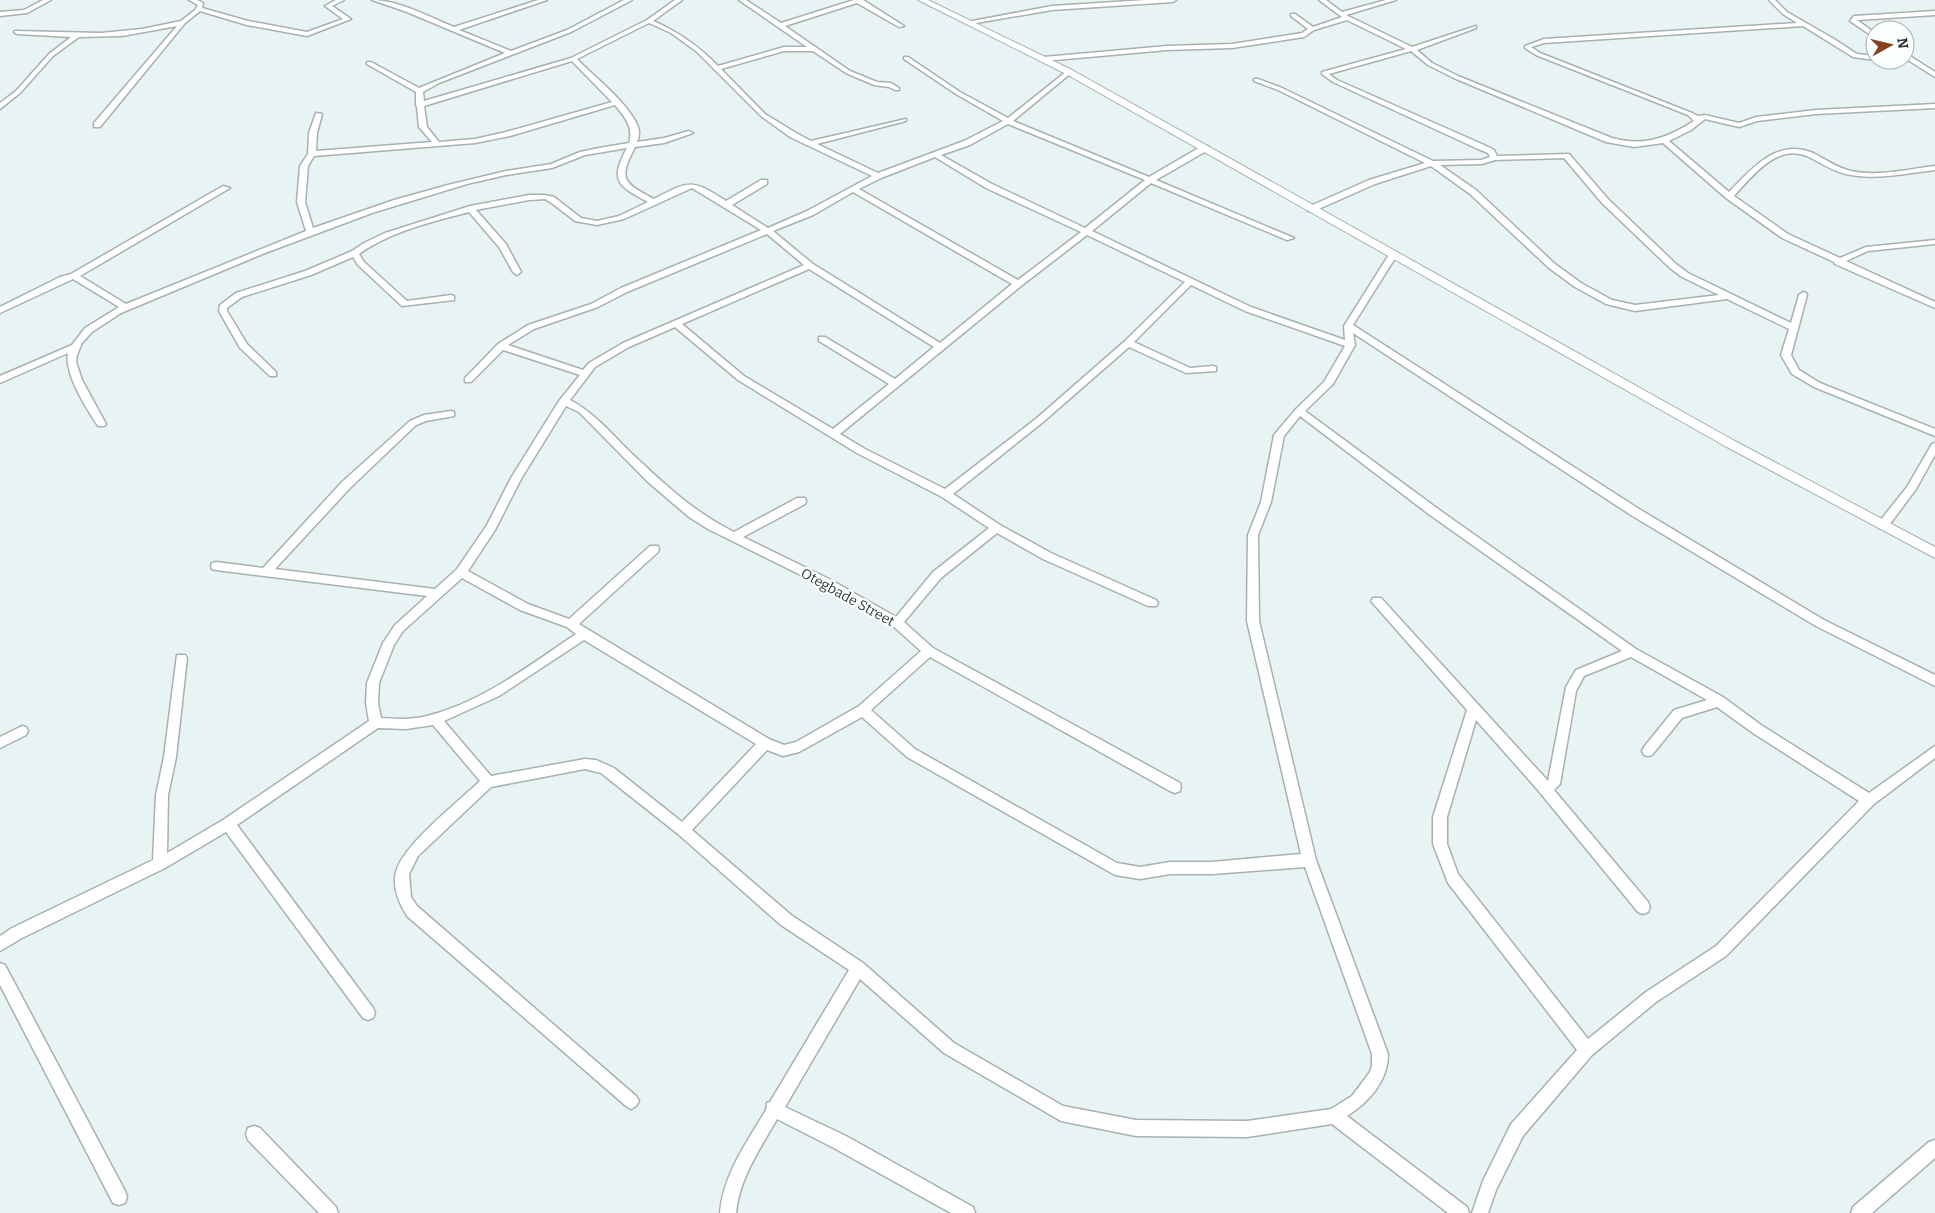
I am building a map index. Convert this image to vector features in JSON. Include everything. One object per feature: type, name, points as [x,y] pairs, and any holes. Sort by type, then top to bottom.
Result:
[{"type":"street","points":[[0,14],[25,12],[48,0]]},
{"type":"street","points":[[98,125],[183,22],[199,9],[201,4],[192,0]]},
{"type":"street","points":[[199,9],[247,23],[307,34],[348,19],[328,6],[341,0]]},
{"type":"street","points":[[375,0],[409,11],[510,53]]},
{"type":"street","points":[[452,30],[544,0]]},
{"type":"street","points":[[419,91],[569,31],[629,0]]},
{"type":"street","points":[[420,105],[572,59],[649,21],[679,0]]},
{"type":"street","points":[[742,0],[848,72],[876,84],[892,85],[897,89]]},
{"type":"street","points":[[779,26],[859,0],[901,26]]},
{"type":"street","points":[[922,0],[1069,72],[1738,448],[1935,553]]},
{"type":"street","points":[[1043,0],[1052,8]]},
{"type":"street","points":[[970,22],[1052,8],[1173,0]]},
{"type":"street","points":[[1322,0],[1344,16],[1412,49],[1430,64],[1456,77],[1609,140],[1629,144],[1666,142],[1699,121],[1700,118],[1705,117],[1739,125],[1756,119],[1816,112],[1935,106]]},
{"type":"street","points":[[1044,59],[1167,48],[1248,44],[1304,35],[1312,29],[1344,16],[1393,0]]},
{"type":"street","points":[[1773,1],[1803,24],[1855,56],[1865,57]]},
{"type":"street","points":[[1865,29],[1853,21],[1854,18],[1935,13]]},
{"type":"street","points":[[1293,15],[1312,29]]},
{"type":"street","points":[[649,21],[673,32],[718,68],[764,115],[810,143],[878,176]]},
{"type":"street","points":[[18,32],[76,36],[150,30],[183,22]]},
{"type":"street","points":[[1699,121],[1690,114],[1538,54],[1527,47],[1544,41],[1803,24]]},
{"type":"street","points":[[1474,27],[1412,49],[1324,74],[1335,81],[1492,152],[1494,158]]},
{"type":"street","points":[[0,107],[18,92],[51,55],[76,36]]},
{"type":"street","points":[[718,68],[784,50],[814,49]]},
{"type":"street","points":[[906,58],[958,93],[1008,121],[1290,238]]},
{"type":"street","points":[[572,59],[628,116],[636,129],[634,145],[625,156],[622,176],[627,187],[653,202]]},
{"type":"street","points":[[369,63],[419,91]]},
{"type":"street","points":[[1915,63],[1935,75]]},
{"type":"street","points":[[1918,65],[1935,64]]},
{"type":"street","points":[[468,380],[501,346],[537,323],[613,298],[624,290],[810,213],[878,176],[967,142],[1008,121],[1069,72]]},
{"type":"street","points":[[1256,80],[1288,93],[1432,163],[1473,192],[1552,266],[1578,285],[1609,302],[1635,308],[1727,296]]},
{"type":"street","points":[[419,91],[423,127],[438,145]]},
{"type":"street","points":[[312,154],[373,148],[438,145],[507,134],[616,103]]},
{"type":"street","points":[[310,231],[301,202],[304,166],[312,154],[313,133],[318,114]]},
{"type":"street","points":[[810,143],[904,120]]},
{"type":"street","points":[[0,380],[74,347],[86,333],[101,321],[126,308],[310,231],[458,184],[558,164],[585,153],[657,143],[689,133]]},
{"type":"street","points":[[1666,142],[1729,196],[1785,236],[1935,305]]},
{"type":"street","points":[[834,434],[894,383],[1151,179],[1205,148]]},
{"type":"street","points":[[1729,196],[1772,155],[1787,150],[1796,149],[1842,170],[1858,174],[1935,168]]},
{"type":"street","points":[[934,154],[989,186],[1190,281],[1225,301],[1260,315],[1350,345]]},
{"type":"street","points":[[1311,209],[1372,182],[1432,163],[1482,162],[1494,158],[1566,156],[1605,201],[1662,256],[1685,275],[1793,327]]},
{"type":"street","points":[[726,205],[764,182]]},
{"type":"street","points":[[273,374],[243,346],[223,311],[223,307],[239,295],[308,273],[354,253],[378,239],[470,208],[499,202],[546,197],[557,203],[570,217],[597,223],[625,216],[692,186],[698,187],[768,231],[810,266],[940,347]]},
{"type":"street","points":[[0,310],[63,279],[74,276],[226,188]]},
{"type":"street","points":[[854,189],[1018,284]]},
{"type":"street","points":[[470,208],[503,246],[516,272]]},
{"type":"street","points":[[1838,262],[1866,249],[1935,242]]},
{"type":"street","points":[[354,253],[361,263],[405,304],[451,298]]},
{"type":"street","points":[[631,1100],[412,911],[404,899],[402,873],[413,852],[488,782],[585,764],[597,764],[609,770],[620,782],[682,830],[786,920],[858,968],[949,1048],[1061,1113],[1093,1121],[1136,1128],[1246,1129],[1334,1116],[1357,1101],[1376,1077],[1380,1066],[1380,1054],[1309,860],[1253,622],[1253,535],[1266,502],[1279,435],[1299,411],[1328,384],[1350,345],[1348,326],[1393,254]]},
{"type":"street","points":[[376,723],[372,703],[373,683],[389,643],[399,628],[460,572],[491,528],[516,478],[564,401],[584,373],[592,365],[614,351],[810,266]]},
{"type":"street","points":[[74,276],[126,308]]},
{"type":"street","points":[[946,494],[1040,420],[1128,343],[1190,281]]},
{"type":"street","points":[[1803,295],[1786,355],[1791,367],[1801,376],[1833,393],[1935,433]]},
{"type":"street","points":[[677,324],[741,378],[861,451],[946,494],[996,528],[1047,556],[1152,603]]},
{"type":"street","points":[[1348,326],[1644,517],[1820,623],[1935,681]]},
{"type":"street","points":[[822,339],[894,383]]},
{"type":"street","points":[[1128,343],[1189,371],[1213,369]]},
{"type":"street","points":[[501,346],[584,373]]},
{"type":"street","points":[[74,347],[71,358],[73,368],[102,424]]},
{"type":"street","points":[[0,371],[14,374]]},
{"type":"street","name":"Otegbade Street","points":[[564,401],[582,410],[652,479],[693,514],[734,537],[827,583],[897,622],[929,651],[1175,787]]},
{"type":"street","points":[[1299,411],[1434,512],[1632,652],[1719,701],[1757,729],[1869,800]]},
{"type":"street","points":[[266,571],[346,485],[413,423],[424,418],[451,414]]},
{"type":"street","points":[[1883,525],[1911,489],[1935,446]]},
{"type":"street","points":[[734,537],[801,501]]},
{"type":"street","points":[[897,622],[937,574],[996,528]]},
{"type":"street","points":[[571,624],[654,549]]},
{"type":"street","points":[[216,566],[436,593]]},
{"type":"street","points":[[460,572],[524,607],[571,624],[584,634],[782,751],[799,747],[863,710],[929,651]]},
{"type":"street","points":[[1378,601],[1472,710],[1542,785],[1643,907]]},
{"type":"street","points":[[0,944],[17,933],[160,864],[228,824],[376,723],[398,725],[436,719],[509,685],[584,634]]},
{"type":"street","points":[[1542,785],[1549,787],[1554,784],[1570,690],[1580,673],[1632,652]]},
{"type":"street","points":[[160,864],[162,795],[170,757],[181,658]]},
{"type":"street","points":[[1648,751],[1678,714],[1719,701]]},
{"type":"street","points":[[863,710],[911,753],[1114,870],[1140,873],[1170,868],[1212,868],[1309,860]]},
{"type":"street","points":[[1472,710],[1440,817],[1440,844],[1445,860],[1453,878],[1587,1050]]},
{"type":"street","points":[[436,719],[488,782]]},
{"type":"street","points":[[0,743],[22,731]]},
{"type":"street","points":[[682,830],[766,743]]},
{"type":"street","points":[[1480,1213],[1517,1130],[1587,1050],[1651,997],[1721,950],[1869,800],[1935,751]]},
{"type":"street","points":[[228,824],[368,1013]]},
{"type":"street","points":[[728,1213],[729,1200],[743,1163],[773,1109],[858,968]]},
{"type":"street","points":[[0,970],[119,1197]]},
{"type":"street","points":[[773,1109],[840,1142],[967,1213]]},
{"type":"street","points":[[1334,1116],[1461,1213]]},
{"type":"street","points":[[254,1134],[330,1213]]},
{"type":"street","points":[[1859,1213],[1935,1148]]}]
